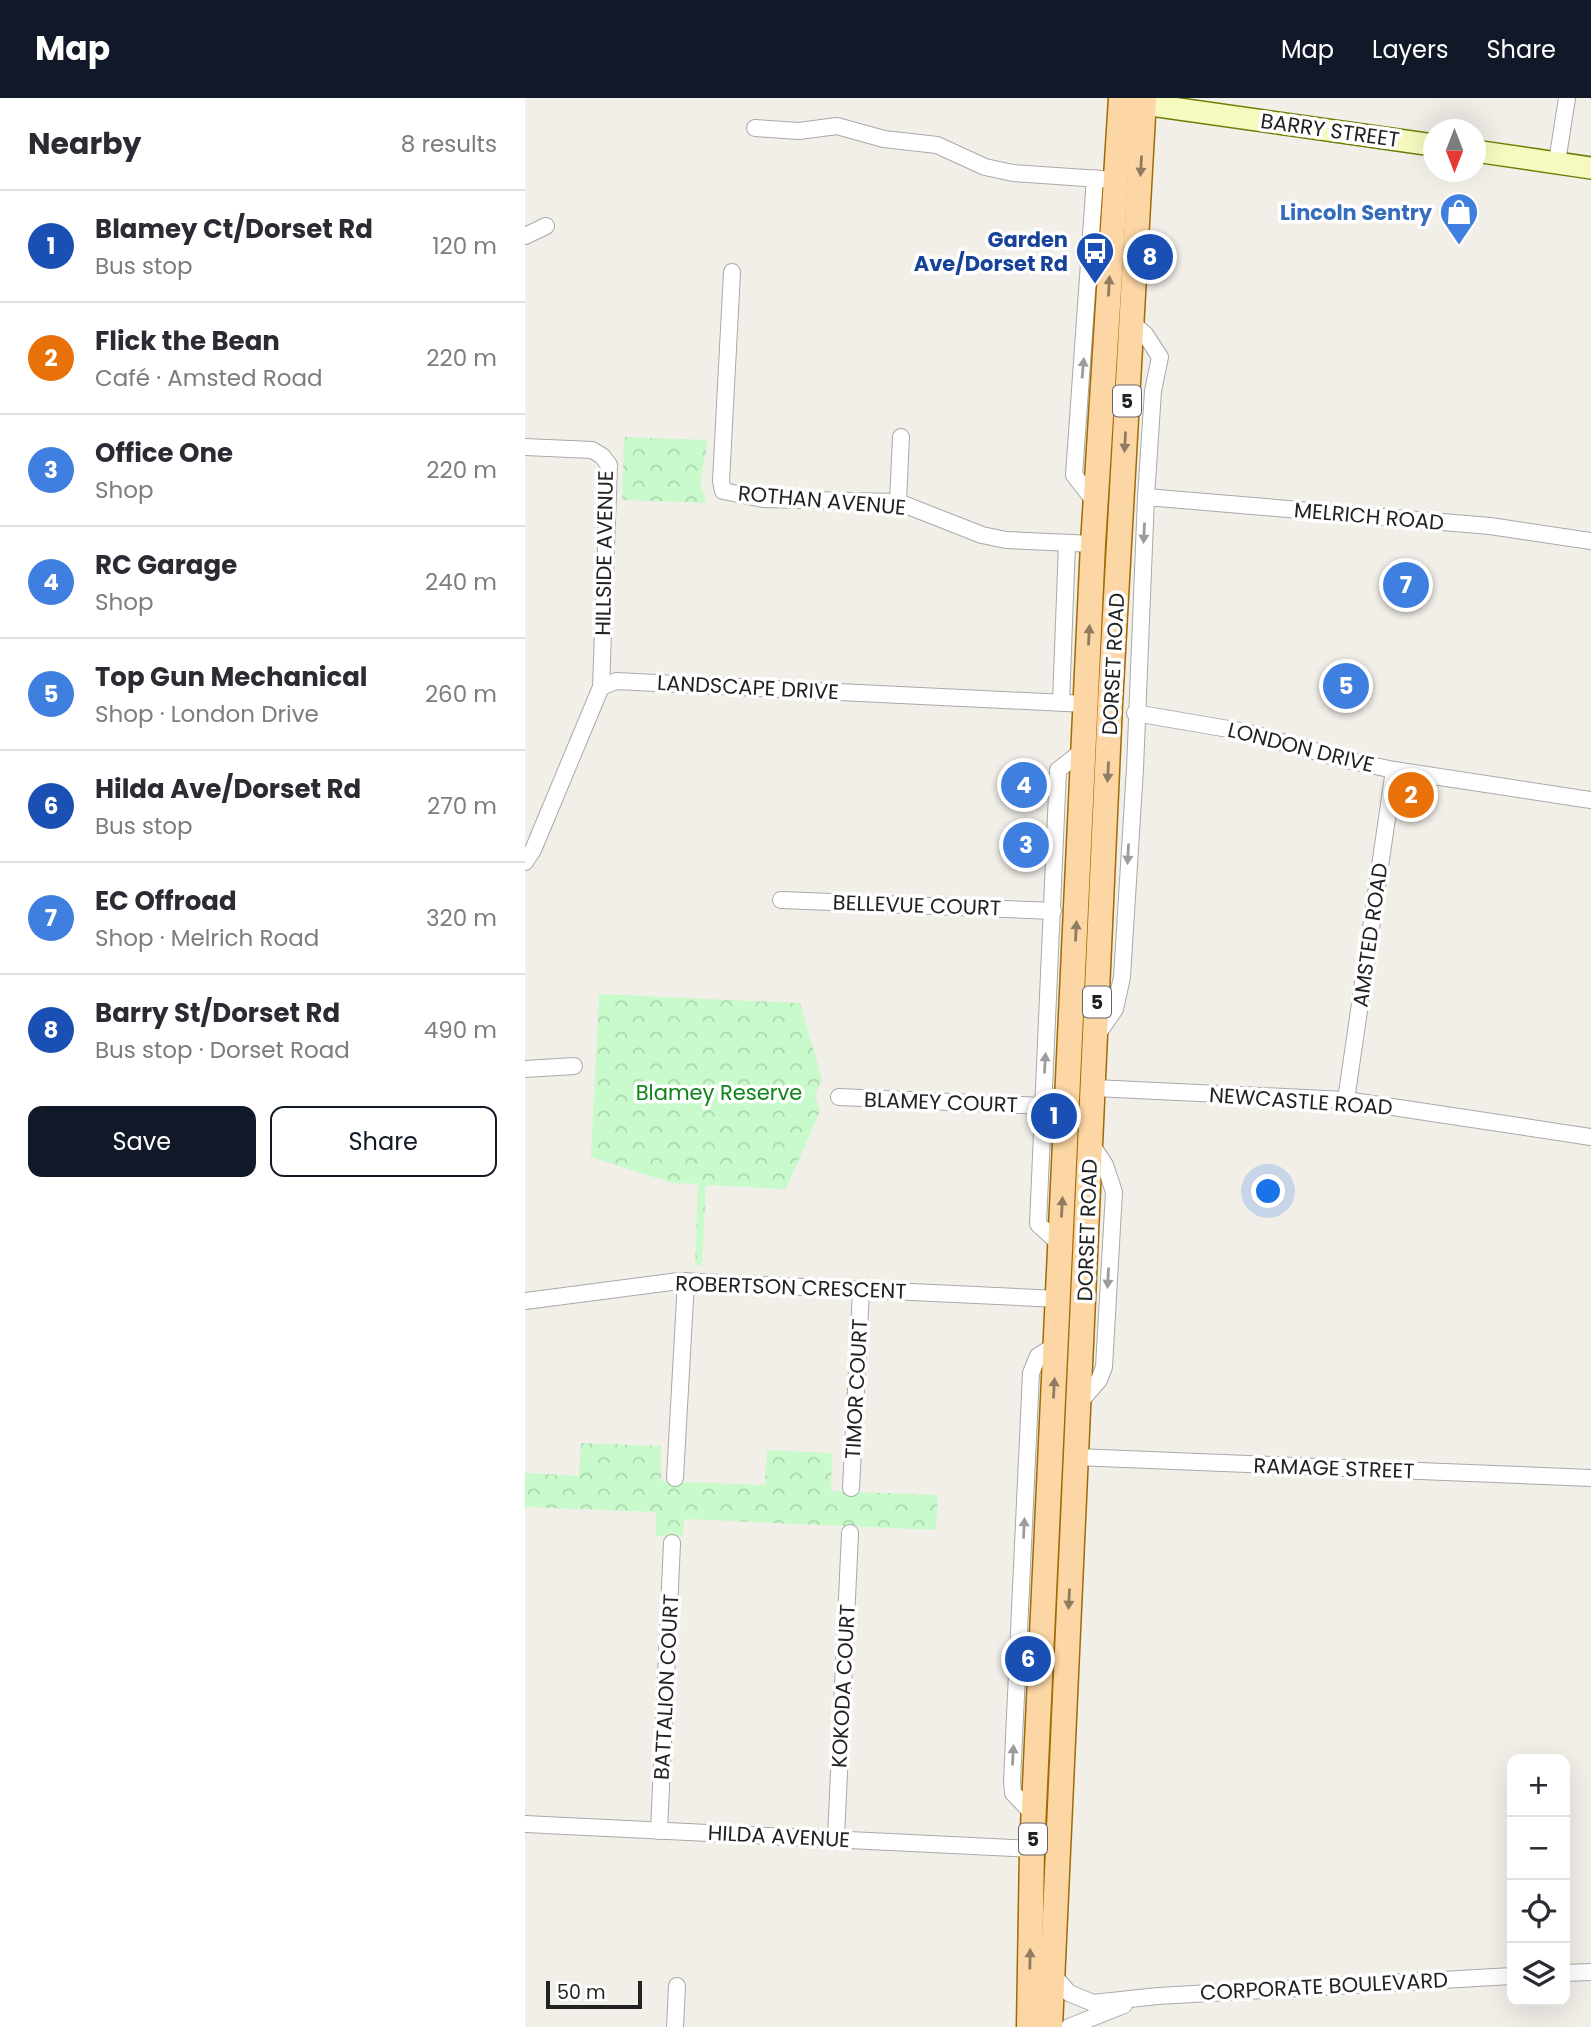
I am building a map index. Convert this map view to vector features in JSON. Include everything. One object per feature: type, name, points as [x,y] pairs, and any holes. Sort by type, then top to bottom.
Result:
[{"type":"main road","name":"BARRY STREET","points":[[1132,100],[1423,144]]},
{"type":"main road","name":"DORSET ROAD","points":[[1050,2027],[1094,1088],[1098,704],[1093,544],[1106,333],[1105,179],[1132,100]]},
{"type":"main road","name":"DORSET ROAD","points":[[1029,2027],[1032,1849],[1084,750],[1098,704],[1132,323],[1132,100]]},
{"type":"main road","points":[[1486,152],[1591,168]]},
{"type":"main road","points":[[1106,333],[1132,323]]},
{"type":"main road","points":[[1058,1299],[1084,1300]]},
{"type":"main road","points":[[1051,1456],[1076,1457]]},
{"type":"main road","points":[[1042,1650],[1068,1634]]},
{"type":"main road","points":[[1032,1849],[1058,1850]]},
{"type":"street","points":[[1557,162],[1567,98]]},
{"type":"street","points":[[755,128],[799,131],[837,126],[884,139],[937,145],[985,167],[1013,173],[1105,179],[1074,475],[1095,502]]},
{"type":"street","points":[[525,236],[546,226]]},
{"type":"street","name":"ROTHAN AVENUE","points":[[733,272],[720,481],[723,491],[763,499],[898,502],[982,535],[1006,540],[1093,544]]},
{"type":"street","points":[[1095,1037],[1115,1009],[1122,977],[1135,769],[1135,713],[1146,497],[1153,391],[1160,357],[1145,334],[1132,323]]},
{"type":"street","points":[[898,502],[901,437]]},
{"type":"street","name":"HILLSIDE AVENUE","points":[[525,447],[592,450],[602,456],[609,465],[601,687]]},
{"type":"street","name":"MELRICH ROAD","points":[[1146,497],[1490,526],[1591,541]]},
{"type":"street","points":[[1061,703],[1067,543]]},
{"type":"street","name":"LANDSCAPE DRIVE","points":[[601,687],[616,681],[1098,704]]},
{"type":"street","points":[[525,862],[533,850],[601,687]]},
{"type":"street","name":"LONDON DRIVE","points":[[1135,713],[1246,732],[1394,770],[1591,800]]},
{"type":"street","points":[[1060,1244],[1038,1224],[1058,770],[1084,750]]},
{"type":"street","name":"AMSTED ROAD","points":[[1346,1100],[1394,770]]},
{"type":"street","name":"BELLEVUE COURT","points":[[781,900],[1053,911]]},
{"type":"street","points":[[1052,944],[1073,989]]},
{"type":"street","points":[[525,1069],[574,1066]]},
{"type":"street","name":"NEWCASTLE ROAD","points":[[1094,1088],[1346,1100],[1591,1137]]},
{"type":"street","name":"BLAMEY COURT","points":[[839,1097],[1043,1106]]},
{"type":"street","points":[[1079,1402],[1099,1380],[1104,1367],[1114,1192],[1105,1165],[1090,1142]]},
{"type":"street","points":[[675,1478],[686,1281]]},
{"type":"street","name":"ROBERTSON CRESCENT","points":[[525,1301],[686,1281],[1058,1299]]},
{"type":"street","name":"TIMOR COURT","points":[[851,1488],[861,1290]]},
{"type":"street","points":[[1034,1815],[1013,1793],[1013,1754],[1031,1373],[1038,1356],[1056,1345]]},
{"type":"street","name":"RAMAGE STREET","points":[[1076,1457],[1591,1478]]},
{"type":"street","name":"KOKODA COURT","points":[[836,1839],[850,1533]]},
{"type":"street","name":"BATTALION COURT","points":[[659,1830],[672,1543]]},
{"type":"street","name":"HILDA AVENUE","points":[[525,1825],[1032,1849]]},
{"type":"street","points":[[1570,1973],[1591,1972]]},
{"type":"street","name":"CORPORATE BOULEVARD","points":[[1053,1975],[1069,1993],[1093,2003],[1158,1996],[1507,1976]]},
{"type":"street","points":[[675,2027],[677,1986]]},
{"type":"street","name":"CORPORATE BOULEVARD","points":[[1069,2027],[1136,2000]]},
{"type":"green space","points":[[624,437],[708,440],[700,483],[707,503],[622,500]]},
{"type":"green space","name":"Blamey Reserve","points":[[599,994],[800,1003],[822,1079],[815,1095],[820,1111],[786,1189],[706,1185],[702,1265],[695,1265],[698,1184],[672,1183],[591,1157]]},
{"type":"green space","points":[[581,1443],[661,1446],[661,1481],[765,1485],[767,1450],[832,1453],[831,1491],[938,1495],[936,1530],[684,1519],[683,1537],[656,1536],[656,1512],[525,1507],[525,1473],[579,1476]]},
{"type":"place","name":"Lincoln Sentry","points":[[1459,246]]},
{"type":"place","name":"Barry St/Dorset Rd","points":[[1150,257]]},
{"type":"place","name":"Garden Ave/Dorset Rd","points":[[1095,285]]},
{"type":"place","name":"EC Offroad","points":[[1406,585]]},
{"type":"place","name":"Top Gun Mechanical","points":[[1346,686]]},
{"type":"place","name":"RC Garage","points":[[1024,785]]},
{"type":"place","name":"Flick the Bean","points":[[1411,795]]},
{"type":"place","name":"Office One","points":[[1026,845]]},
{"type":"place","name":"Blamey Ct/Dorset Rd","points":[[1054,1116]]},
{"type":"place","name":"Hilda Ave/Dorset Rd","points":[[1028,1659]]}]
